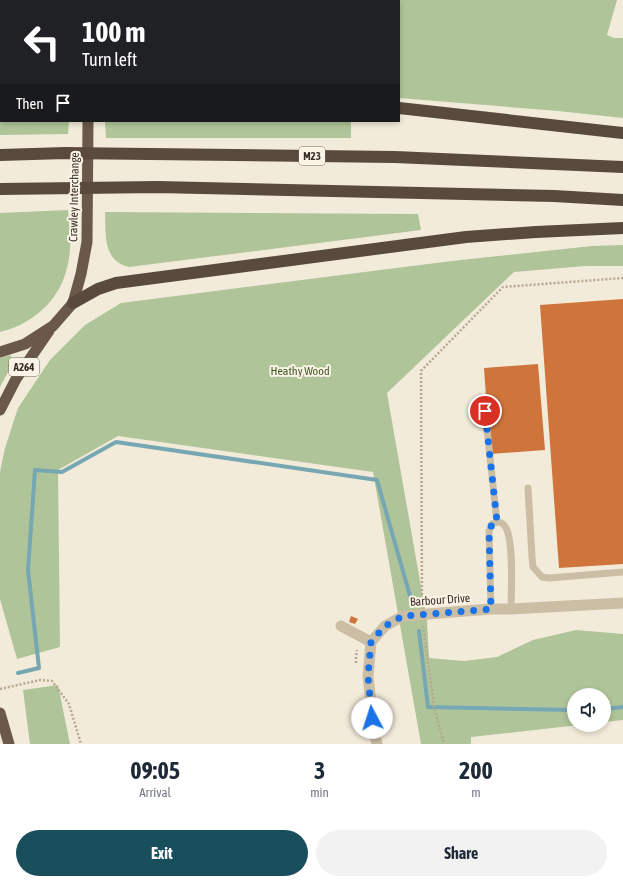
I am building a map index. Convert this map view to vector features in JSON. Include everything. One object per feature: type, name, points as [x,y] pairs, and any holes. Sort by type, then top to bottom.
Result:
[{"type":"highway","points":[[400,108],[623,133]]},
{"type":"highway","name":"Crawley Interchange","points":[[0,352],[25,344],[52,326],[73,303],[87,242],[88,122]]},
{"type":"highway","name":"M23","points":[[0,155],[65,153],[396,157],[623,167]]},
{"type":"highway","points":[[0,189],[158,187],[554,196],[623,200]]},
{"type":"highway","points":[[73,303],[98,289],[116,283],[466,237],[623,228]]},
{"type":"highway","name":"A264","points":[[0,410],[16,379],[52,326]]},
{"type":"highway","points":[[0,713],[9,744]]},
{"type":"street","name":"Barbour Drive","points":[[366,640],[385,626],[403,616],[491,609],[623,603]]},
{"type":"street","points":[[342,626],[366,640],[368,676],[374,732],[377,744]]},
{"type":"lane","points":[[485,411],[497,522]]},
{"type":"lane","points":[[528,488],[533,567],[542,577],[549,578],[623,572]]},
{"type":"lane","points":[[491,609],[489,532],[492,524],[497,522],[502,523],[509,536],[511,563],[511,609]]},
{"type":"path","points":[[444,744],[434,707],[423,614],[421,371],[503,287],[623,278]]},
{"type":"path","points":[[356,664],[356,657],[366,640]]},
{"type":"path","points":[[0,689],[40,680],[52,681],[70,704],[81,744]]},
{"type":"green space","points":[[400,0],[617,0],[607,35],[614,38],[623,38],[623,118],[400,98]]},
{"type":"green space","points":[[0,122],[69,122],[68,134],[0,135]]},
{"type":"green space","points":[[105,122],[351,122],[351,138],[106,138]]},
{"type":"green space","points":[[68,210],[70,250],[65,274],[56,295],[31,319],[13,328],[0,332],[0,213]]},
{"type":"green space","points":[[105,212],[418,214],[421,230],[129,267],[120,264],[114,259],[110,252],[106,237]]},
{"type":"green space","name":"Heathy Wood","points":[[623,245],[623,266],[585,266],[514,272],[387,393],[427,621],[429,658],[464,661],[497,657],[533,640],[576,630],[623,634],[623,720],[611,721],[611,688],[567,688],[567,726],[471,737],[471,744],[421,744],[373,472],[118,436],[58,470],[60,647],[17,659],[0,599],[0,472],[5,448],[18,408],[50,360],[85,325],[121,303],[452,261],[592,246]]},
{"type":"green space","points":[[10,355],[14,361],[0,387],[0,358]]},
{"type":"green space","points":[[58,685],[70,744],[30,744],[23,690]]},
{"type":"building","points":[[623,299],[623,564],[559,568],[540,305]]},
{"type":"building","points":[[538,364],[545,450],[490,454],[484,368]]},
{"type":"building","points":[[351,616],[358,619],[355,624],[349,622]]},
{"type":"waterway","points":[[18,673],[39,668],[28,570],[35,470],[62,472],[116,442],[377,480],[412,603]]},
{"type":"waterway","points":[[419,631],[428,707],[567,710]]},
{"type":"waterway","points":[[611,708],[623,707]]},
{"type":"route","points":[[372,718],[368,676],[371,642],[385,626],[403,616],[491,609],[489,532],[492,524],[497,522],[485,411]]}]
